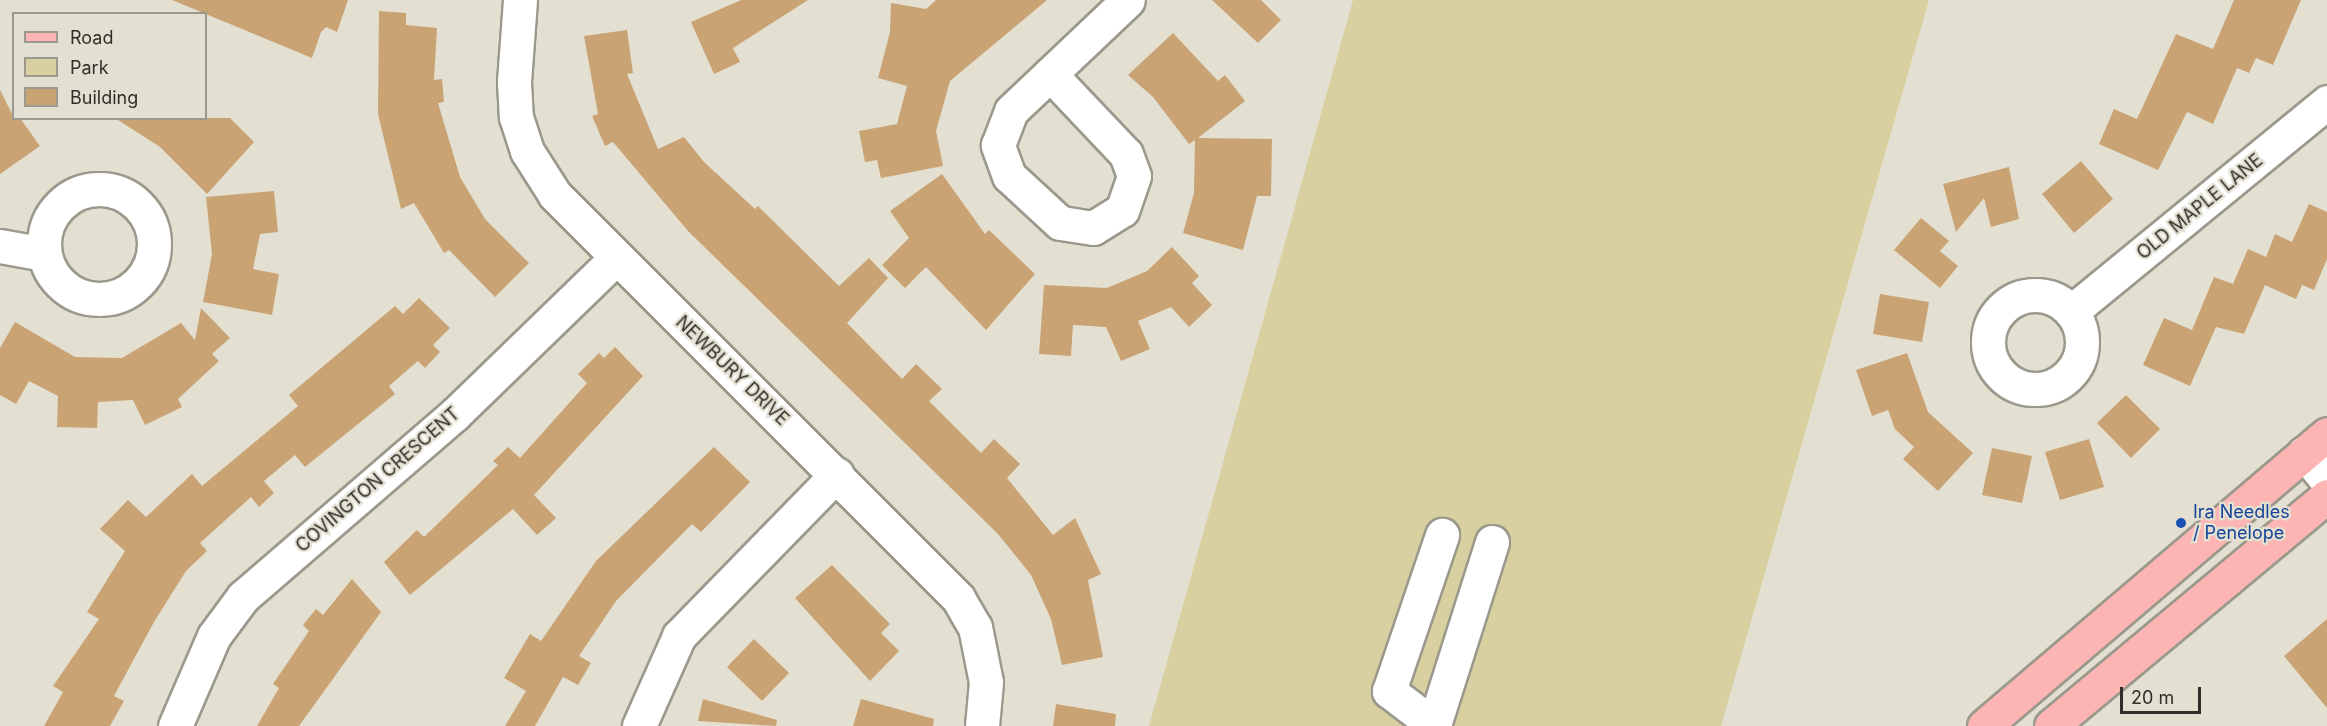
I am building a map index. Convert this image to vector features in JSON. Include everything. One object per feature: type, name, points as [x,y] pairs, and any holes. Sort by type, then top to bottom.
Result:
[{"type":"main road","points":[[1984,726],[2315,444]]},
{"type":"main road","points":[[2051,726],[2327,496]]},
{"type":"street","name":"NEWBURY DRIVE","points":[[520,0],[514,82],[516,117],[527,151],[555,195],[616,258],[933,568],[975,627],[986,682],[982,726]]},
{"type":"street","points":[[1050,74],[1126,154],[1134,176],[1122,210],[1093,228],[1060,223],[1000,163],[1001,127],[1050,74],[1128,0]]},
{"type":"street","name":"OLD MAPLE LANE","points":[[2072,311],[2327,102]]},
{"type":"street","points":[[0,246],[44,254]]},
{"type":"street","name":"COVINGTON CRESCENT","points":[[175,726],[214,636],[243,597],[454,415],[616,258]]},
{"type":"street","points":[[2315,444],[2327,480]]},
{"type":"street","points":[[639,726],[679,636],[837,474]]},
{"type":"street","points":[[1442,535],[1389,691],[1435,725],[1492,542]]},
{"type":"green space","points":[[1353,0],[1929,0],[1721,726],[1149,726]]},
{"type":"building","points":[[172,0],[348,0],[337,32],[326,27],[321,32],[312,58],[207,14],[207,12],[201,12]]},
{"type":"building","points":[[741,0],[808,0],[733,48],[740,62],[714,74],[691,22]]},
{"type":"building","points":[[936,0],[1047,0],[950,81],[936,131],[943,166],[881,178],[877,160],[865,162],[859,131],[897,124],[907,86],[878,78],[890,32],[891,3],[926,9]]},
{"type":"building","points":[[1212,0],[1261,0],[1281,20],[1258,43]]},
{"type":"building","points":[[2234,0],[2301,0],[2273,65],[2256,58],[2249,73],[2237,68],[2213,124],[2187,112],[2158,170],[2099,144],[2114,109],[2137,119],[2176,34],[2213,49]]},
{"type":"building","points":[[379,11],[406,13],[406,25],[437,28],[434,80],[442,79],[444,102],[438,103],[460,177],[485,219],[529,263],[495,297],[449,250],[444,253],[414,203],[401,209],[378,114]]},
{"type":"building","points":[[627,30],[633,73],[627,74],[658,149],[684,137],[704,162],[755,209],[758,206],[839,286],[869,258],[888,278],[847,323],[902,379],[916,364],[942,389],[929,401],[981,453],[994,439],[1020,464],[1007,478],[1053,535],[1075,518],[1101,574],[1088,580],[1103,657],[1062,665],[1051,619],[1031,575],[998,534],[688,231],[613,142],[605,146],[592,116],[598,114],[584,36]]},
{"type":"building","points":[[1173,33],[1218,81],[1225,75],[1245,101],[1198,138],[1272,139],[1271,196],[1257,196],[1243,250],[1183,233],[1194,193],[1195,140],[1189,144],[1153,97],[1128,75]]},
{"type":"building","points":[[0,90],[12,114],[12,120],[21,120],[40,146],[0,174]]},
{"type":"building","points":[[230,118],[254,142],[207,194],[160,147],[118,120]]},
{"type":"building","points":[[2081,161],[2113,199],[2074,233],[2042,194]]},
{"type":"building","points":[[2009,167],[2019,219],[1991,227],[1984,198],[1956,232],[1943,184]]},
{"type":"building","points":[[942,174],[985,234],[989,230],[1035,274],[986,330],[926,267],[905,288],[882,265],[909,238],[890,211]]},
{"type":"building","points":[[274,191],[278,232],[260,234],[253,269],[279,274],[272,315],[203,302],[212,254],[206,197]]},
{"type":"building","points":[[2309,204],[2327,212],[2327,259],[2314,290],[2302,285],[2296,299],[2265,285],[2244,334],[2216,327],[2190,386],[2143,365],[2164,318],[2192,330],[2214,277],[2233,284],[2248,249],[2266,257],[2275,234],[2292,242]]},
{"type":"building","points":[[1921,218],[1949,241],[1940,251],[1958,266],[1940,288],[1894,250]]},
{"type":"building","points":[[1172,247],[1199,276],[1192,283],[1212,305],[1189,327],[1171,307],[1138,321],[1150,349],[1121,361],[1106,327],[1073,325],[1071,356],[1039,354],[1044,285],[1107,288],[1147,271]]},
{"type":"building","points":[[1880,294],[1929,302],[1922,342],[1873,334]]},
{"type":"building","points":[[419,298],[450,328],[433,345],[440,352],[425,368],[418,361],[389,386],[395,394],[305,467],[295,455],[264,481],[274,493],[259,507],[251,497],[200,543],[207,551],[186,571],[154,622],[114,696],[124,701],[110,726],[44,726],[63,692],[53,686],[99,619],[87,612],[125,551],[100,529],[128,500],[146,517],[192,474],[202,486],[298,406],[289,395],[395,306],[403,314]]},
{"type":"building","points":[[201,308],[230,338],[212,354],[219,361],[178,399],[182,407],[145,425],[133,400],[98,402],[97,428],[57,427],[58,396],[29,381],[16,404],[0,395],[0,348],[15,322],[75,357],[122,358],[181,323],[195,340]]},
{"type":"building","points":[[615,347],[643,376],[534,495],[556,518],[537,535],[513,509],[410,595],[384,562],[417,530],[424,537],[498,465],[493,461],[508,447],[520,458],[587,383],[578,374],[599,353],[604,358]]},
{"type":"building","points":[[1907,353],[1928,412],[1973,453],[1938,491],[1903,459],[1914,447],[1895,429],[1888,410],[1872,416],[1856,370]]},
{"type":"building","points":[[2126,395],[2160,429],[2131,458],[2097,423]]},
{"type":"building","points":[[2089,439],[2104,487],[2060,500],[2045,452]]},
{"type":"building","points":[[714,447],[750,482],[701,532],[692,524],[616,601],[579,656],[591,663],[578,685],[563,677],[535,726],[505,726],[526,691],[504,678],[530,634],[541,641],[596,561]]},
{"type":"building","points":[[1992,448],[2032,456],[2022,503],[1982,495]]},
{"type":"building","points":[[832,565],[890,624],[881,633],[899,651],[870,681],[795,598]]},
{"type":"building","points":[[352,579],[381,612],[299,726],[257,726],[279,688],[273,684],[309,631],[303,625],[316,609],[323,615]]},
{"type":"building","points":[[2327,619],[2327,708],[2284,656]]},
{"type":"building","points":[[754,639],[789,673],[762,701],[727,667]]},
{"type":"building","points":[[703,699],[777,720],[776,726],[698,721]]},
{"type":"building","points":[[861,699],[934,719],[933,726],[853,726]]},
{"type":"building","points":[[1056,704],[1116,714],[1115,726],[1053,726]]},
{"type":"place","name":"Ira Needles / Penelope","points":[[2181,523]]}]
